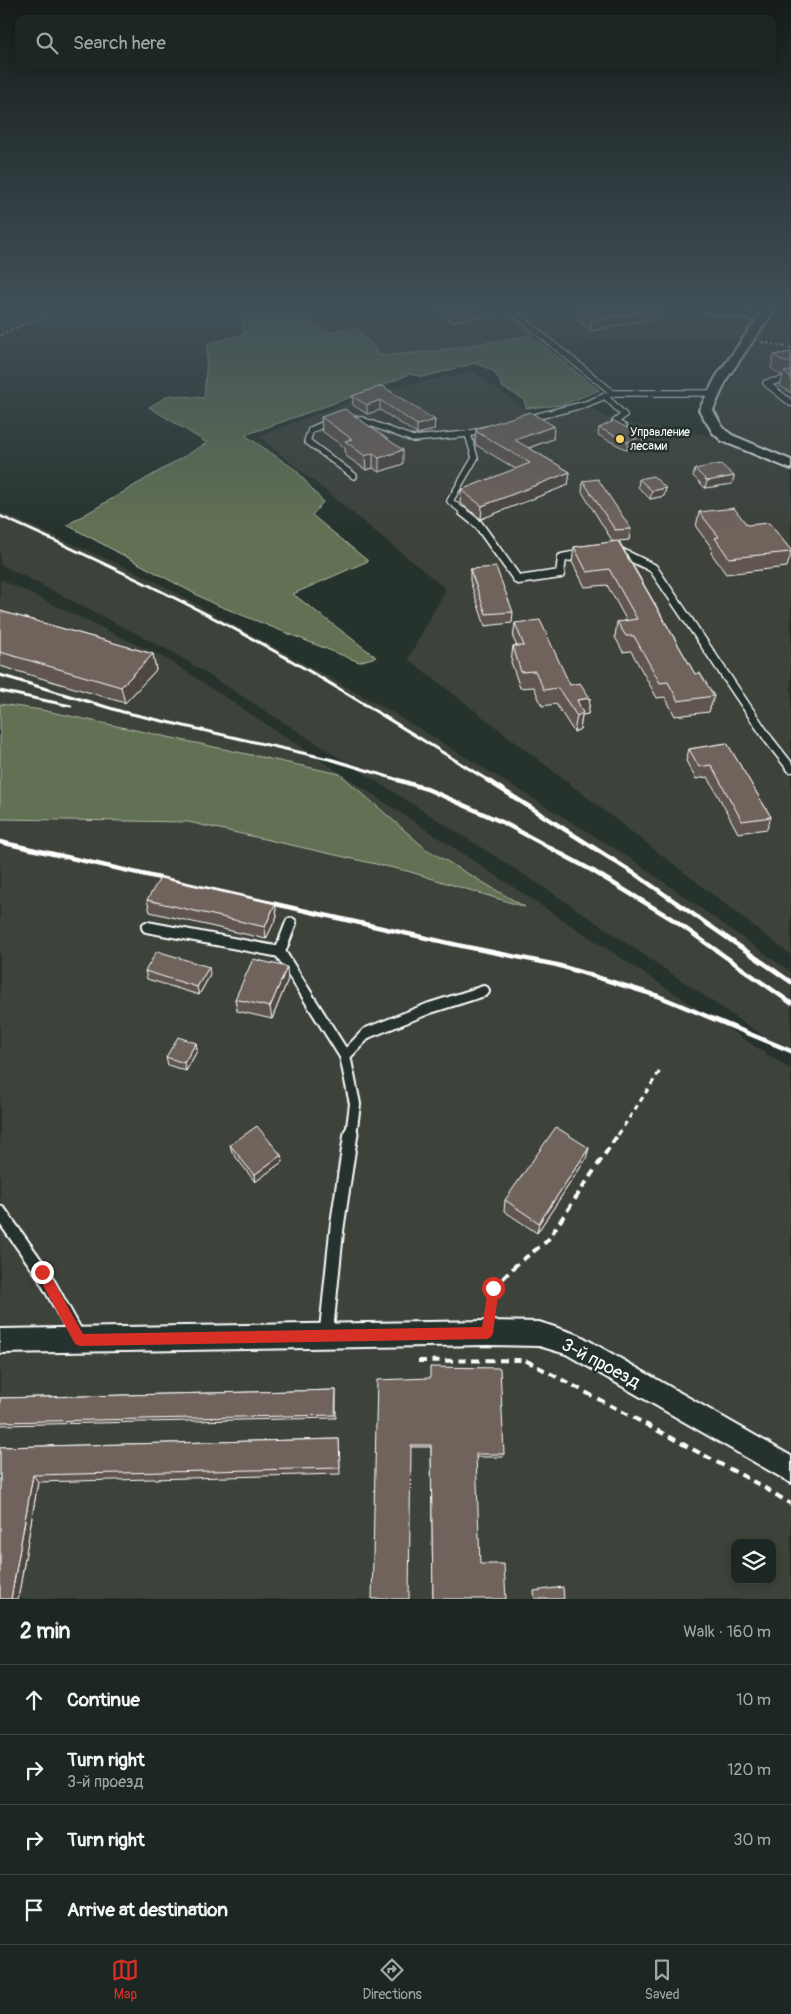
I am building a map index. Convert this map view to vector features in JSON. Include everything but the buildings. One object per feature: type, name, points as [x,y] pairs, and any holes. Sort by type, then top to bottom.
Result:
[{"type":"street","points":[[719,384],[706,410],[718,430],[727,438],[791,465]]},
{"type":"street","name":"3-й проезд","points":[[0,1341],[326,1335],[539,1334],[570,1343],[791,1470]]},
{"type":"lane","points":[[601,384],[613,393]]},
{"type":"lane","points":[[768,384],[791,403]]},
{"type":"lane","points":[[516,422],[586,404],[613,393],[713,393]]},
{"type":"lane","points":[[605,396],[624,415],[615,422],[628,429]]},
{"type":"lane","points":[[354,476],[307,441],[311,430],[339,418],[362,420],[413,440],[468,434],[497,427]]},
{"type":"lane","points":[[468,434],[475,458],[450,501],[478,524],[518,580],[560,574],[562,558],[589,554]]},
{"type":"lane","points":[[607,551],[616,550],[653,568],[765,734],[791,768]]},
{"type":"lane","points":[[280,952],[291,922]]},
{"type":"lane","points":[[147,928],[280,952],[344,1056],[355,1104],[337,1226],[326,1335]]},
{"type":"lane","points":[[344,1056],[367,1033],[430,1008],[484,991]]},
{"type":"lane","points":[[0,1213],[42,1272],[80,1340]]},
{"type":"path","points":[[487,1333],[493,1288],[547,1241],[660,1071]]},
{"type":"path","points":[[418,1361],[525,1360],[760,1485],[791,1504]]},
{"type":"shaded area","points":[[412,384],[490,384],[535,417],[586,404],[615,422],[727,438],[714,410],[729,384],[791,384],[791,955],[408,659],[446,589],[258,436],[388,388]]},
{"type":"shaded area","points":[[0,512],[143,575],[390,711],[627,856],[791,972],[791,1055],[553,893],[174,653],[0,564]]},
{"type":"shaded area","points":[[0,579],[167,659],[791,1070],[791,1599],[0,1599]]},
{"type":"green space","points":[[205,384],[387,384],[245,435],[296,470],[323,502],[312,515],[368,561],[293,594],[376,657],[359,662],[212,603],[67,525],[207,443],[149,407],[170,395],[204,398]]},
{"type":"green space","points":[[501,384],[591,384],[599,390],[562,405],[526,408],[524,399],[502,387]]},
{"type":"green space","points":[[0,704],[42,710],[340,774],[426,849],[525,907],[407,871],[188,822],[0,819]]},
{"type":"railway","points":[[0,516],[142,582],[259,642],[489,781]]},
{"type":"railway","points":[[0,675],[123,712],[333,760],[402,781]]},
{"type":"railway","points":[[0,691],[71,706]]},
{"type":"railway","points":[[398,780],[427,789],[502,822],[593,871],[672,919],[791,1003]]},
{"type":"railway","points":[[487,780],[635,874],[791,982]]},
{"type":"railway","points":[[0,842],[462,946],[557,965],[658,996],[791,1051]]},
{"type":"place","name":"Управление лесами","points":[[620,439]]},
{"type":"route","points":[[42,1272],[80,1340],[487,1333],[493,1288]]}]
